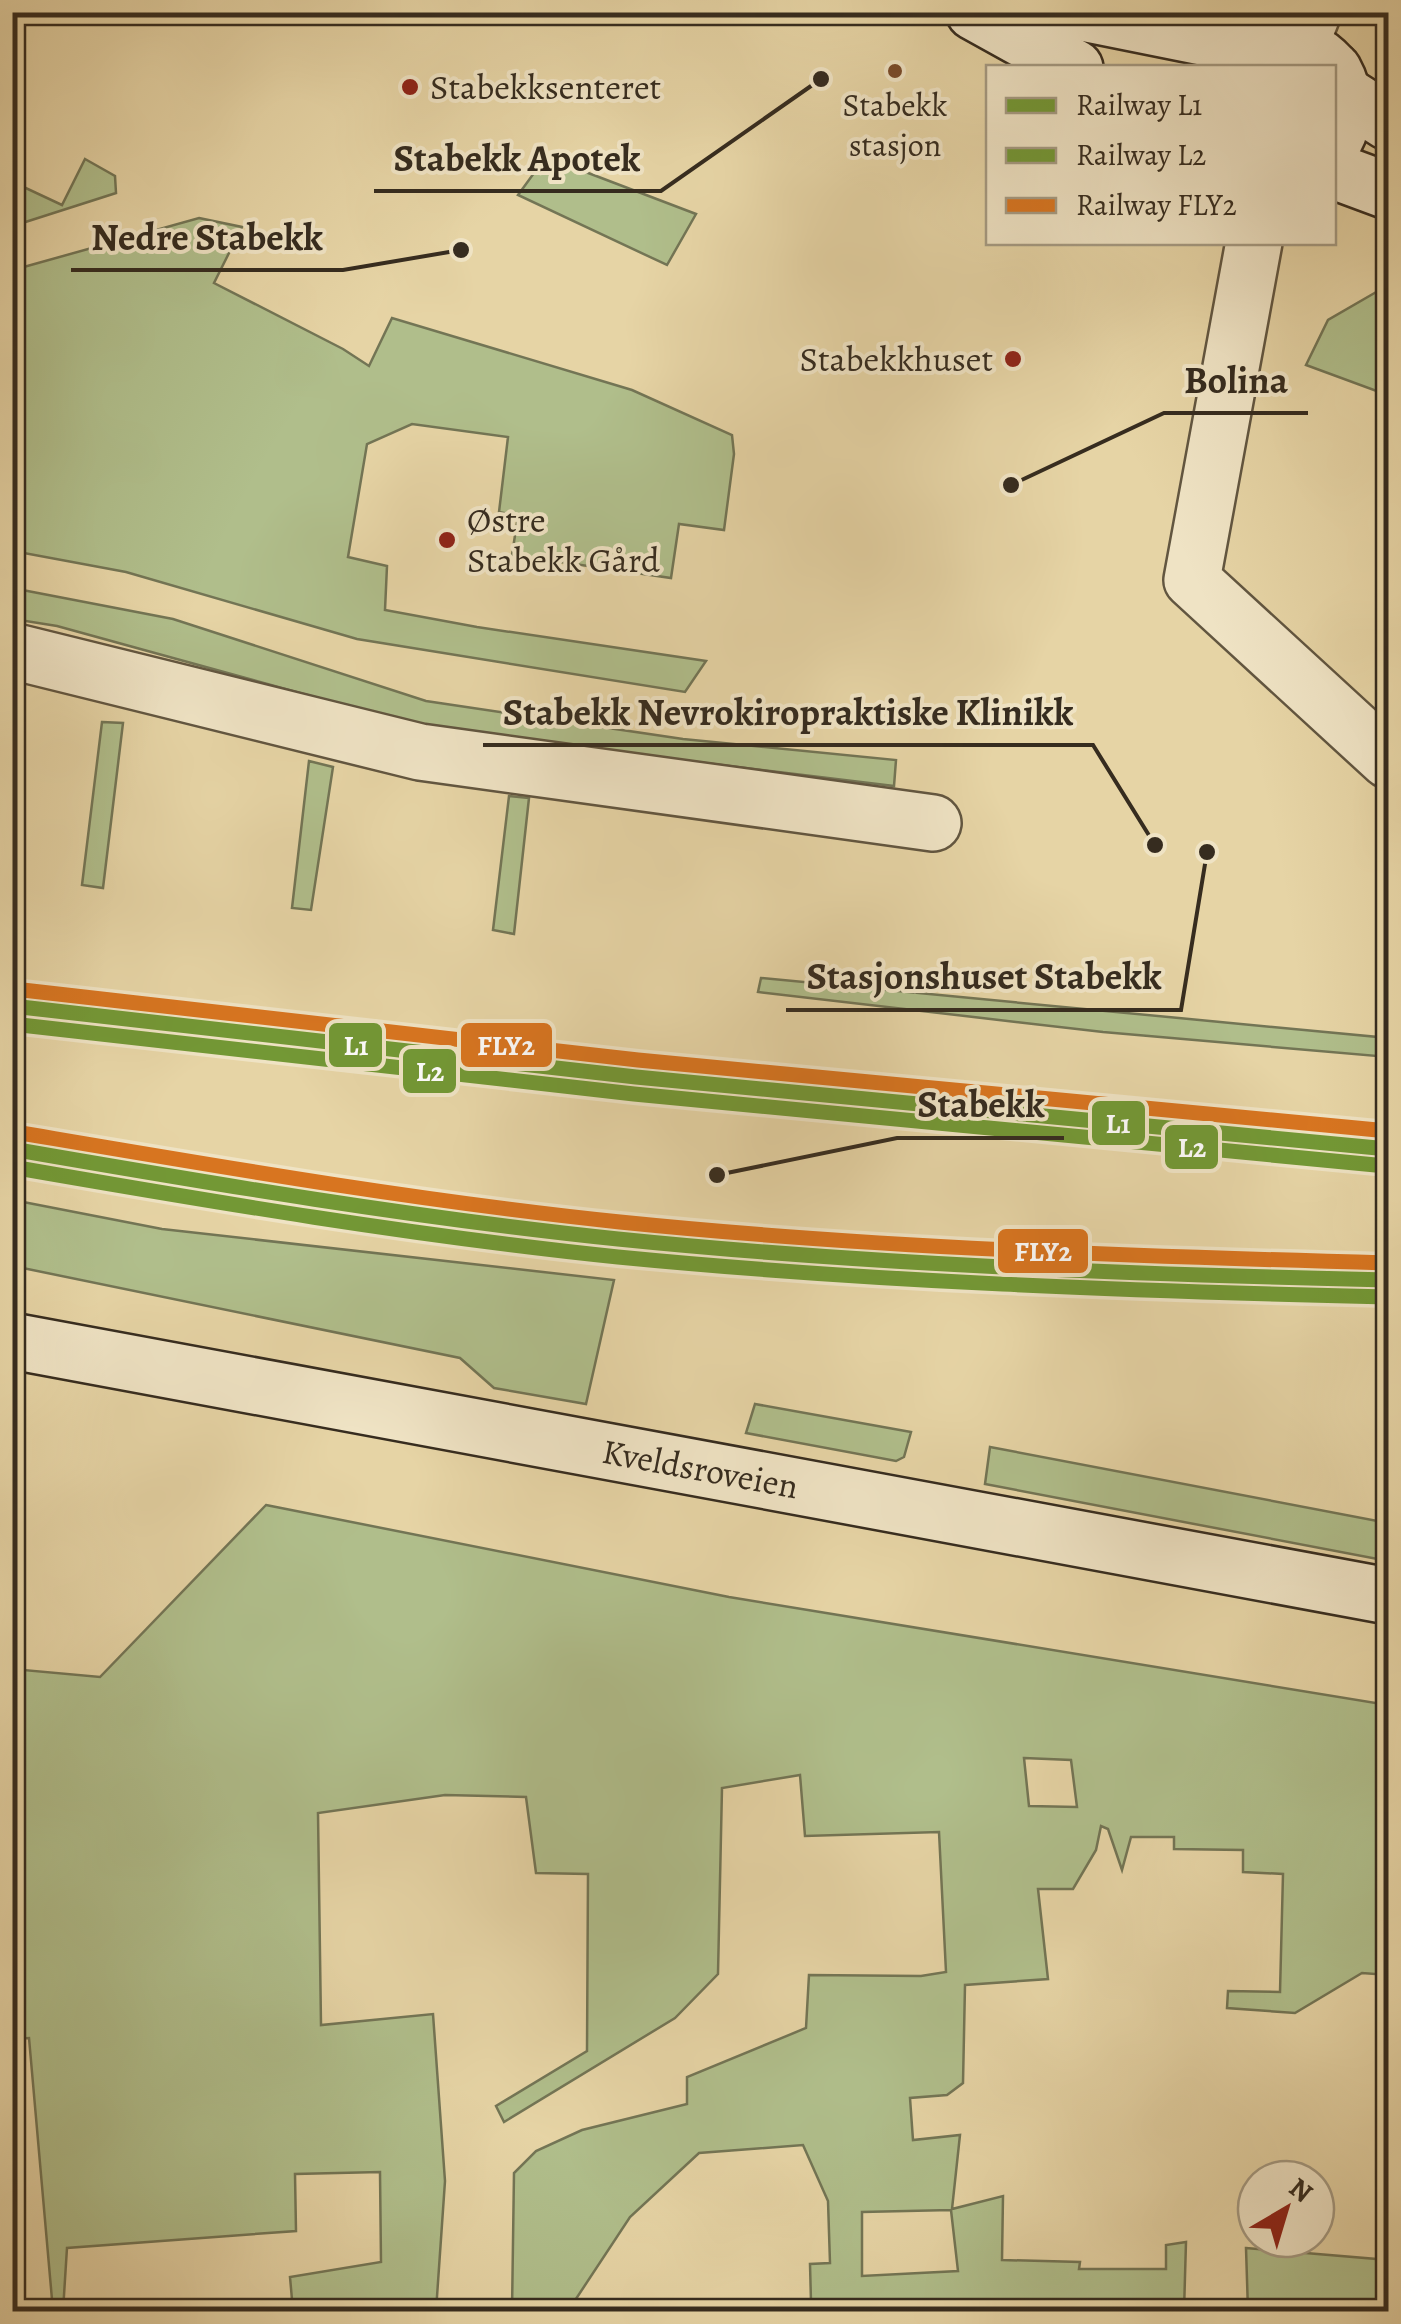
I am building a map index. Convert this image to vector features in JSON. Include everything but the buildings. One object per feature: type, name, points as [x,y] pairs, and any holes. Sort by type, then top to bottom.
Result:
[{"type":"main road","points":[[974,12],[1070,65]]},
{"type":"main road","points":[[1078,12],[1281,65]]},
{"type":"main road","points":[[1336,172],[1388,191]]},
{"type":"main road","points":[[1253,245],[1192,580],[1388,760]]},
{"type":"main road","points":[[12,651],[420,752],[933,823]]},
{"type":"main road","name":"Kveldsroveien","points":[[12,1340],[1388,1596]]},
{"type":"green space","points":[[85,159],[115,176],[116,193],[13,226],[13,182],[62,205]]},
{"type":"green space","points":[[562,163],[696,214],[667,265],[518,195],[534,173]]},
{"type":"green space","points":[[199,218],[242,227],[214,283],[369,366],[392,318],[632,390],[732,435],[734,454],[724,530],[679,524],[671,578],[512,555],[518,516],[499,512],[508,437],[412,424],[367,444],[348,557],[387,566],[385,610],[706,661],[685,692],[357,639],[126,572],[13,551],[13,270]]},
{"type":"green space","points":[[1378,291],[1388,293],[1388,385],[1382,393],[1306,365],[1328,320]]},
{"type":"green space","points":[[12,588],[173,619],[426,701],[683,739],[896,760],[894,786],[434,730],[57,626],[13,619]]},
{"type":"green space","points":[[102,722],[123,723],[103,888],[82,885]]},
{"type":"green space","points":[[309,761],[333,767],[311,910],[292,908]]},
{"type":"green space","points":[[509,796],[529,798],[514,934],[493,930]]},
{"type":"green space","points":[[761,978],[1388,1038],[1388,1057],[1103,1032],[758,992]]},
{"type":"green space","points":[[13,1200],[162,1229],[614,1280],[586,1404],[494,1388],[460,1358],[13,1266]]},
{"type":"green space","points":[[755,1404],[911,1432],[904,1457],[896,1461],[746,1433]]},
{"type":"green space","points":[[990,1447],[1388,1523],[1388,1561],[985,1484]]},
{"type":"green space","points":[[266,1505],[729,1597],[1388,1705],[1388,1975],[1362,1973],[1295,2013],[1227,2008],[1228,1991],[1280,1992],[1283,1874],[1243,1872],[1243,1850],[1174,1849],[1174,1837],[1131,1837],[1122,1870],[1108,1829],[1101,1826],[1096,1850],[1073,1889],[1038,1889],[1048,1979],[965,1985],[963,2083],[947,2095],[910,2098],[913,2140],[960,2135],[952,2209],[1003,2196],[1002,2260],[1080,2262],[1079,2269],[1166,2269],[1166,2245],[1186,2242],[1184,2311],[713,2311],[712,2306],[811,2302],[810,2264],[830,2263],[828,2201],[803,2145],[699,2153],[630,2217],[568,2311],[512,2311],[514,2173],[536,2151],[582,2130],[687,2104],[687,2077],[806,2028],[809,1975],[921,1976],[946,1972],[939,1832],[805,1836],[800,1775],[722,1788],[718,1974],[675,2018],[504,2122],[496,2106],[587,2051],[588,1874],[536,1873],[526,1797],[445,1795],[318,1813],[321,2025],[433,2014],[445,2181],[436,2311],[293,2311],[290,2277],[381,2262],[380,2172],[295,2174],[296,2231],[67,2248],[63,2311],[53,2311],[29,2038],[13,2039],[13,1669],[100,1677]],"holes":[[[1024,1758],[1071,1760],[1077,1807],[1029,1806]],[[951,2210],[958,2271],[862,2276],[862,2212]]]},
{"type":"green space","points":[[1336,2256],[1388,2260],[1388,2311],[1248,2311],[1246,2259],[1336,2259]]},
{"type":"rail line","name":"FLY2","points":[[14,989],[638,1060],[1388,1131]]},
{"type":"rail line","name":"L1","points":[[12,1006],[636,1077],[1388,1149]]},
{"type":"rail line","name":"L2","points":[[12,1024],[634,1094],[1386,1166]]},
{"type":"rail line","name":"FLY2","points":[[15,1132],[392,1193],[620,1222],[908,1245],[1388,1263]]},
{"type":"rail line","name":"L1","points":[[12,1149],[390,1211],[618,1239],[810,1256],[1003,1267],[1388,1280]]},
{"type":"rail line","name":"L2","points":[[12,1167],[390,1229],[618,1257],[1003,1284],[1388,1297]]},
{"type":"place","name":"Stabekk stasjon","points":[[895,71]]},
{"type":"place","name":"Stabekk Apotek","points":[[821,79]]},
{"type":"place","name":"Stabekksenteret","points":[[410,87]]},
{"type":"place","name":"Nedre Stabekk","points":[[461,250]]},
{"type":"place","name":"Stabekkhuset","points":[[1013,359]]},
{"type":"place","name":"Bolina","points":[[1011,485]]},
{"type":"place","name":"Østre Stabekk Gård","points":[[447,540]]},
{"type":"place","name":"Stabekk Nevrokiropraktiske Klinikk","points":[[1155,845]]},
{"type":"place","name":"Stasjonshuset Stabekk","points":[[1207,852]]},
{"type":"place","name":"Stabekk","points":[[717,1175]]}]
